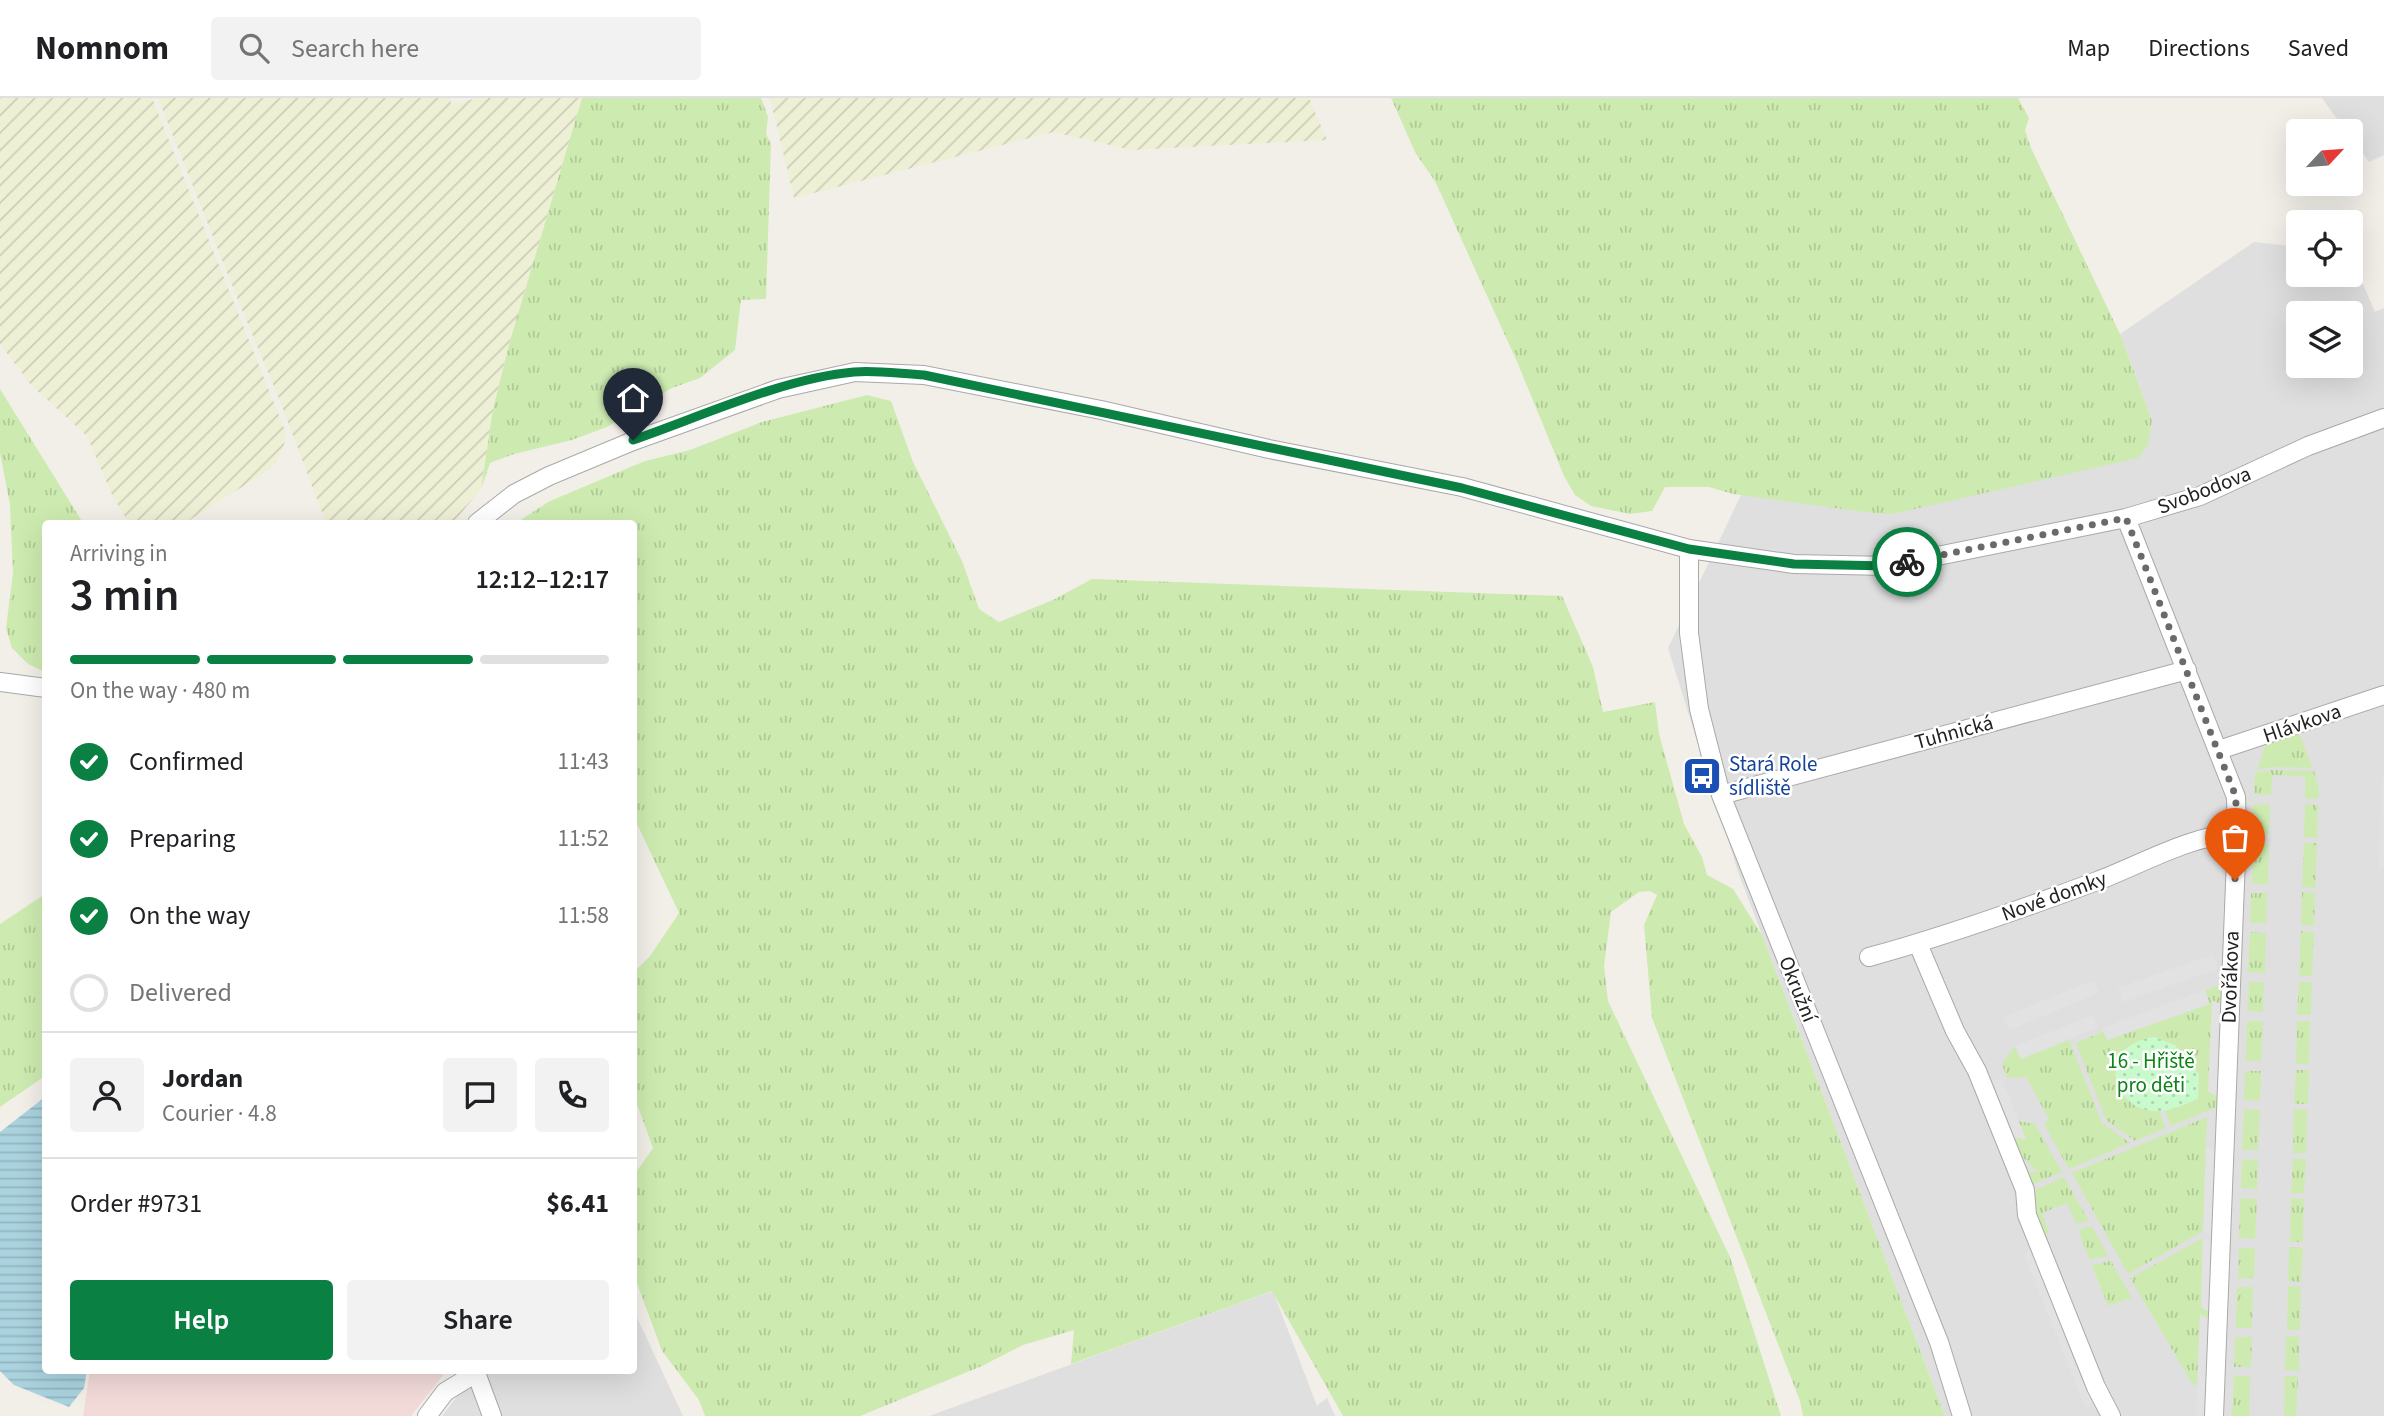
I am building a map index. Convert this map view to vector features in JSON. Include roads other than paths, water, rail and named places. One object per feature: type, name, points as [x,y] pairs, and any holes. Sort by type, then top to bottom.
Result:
[{"type":"street","name":"Svobodova","points":[[481,520],[514,494],[633,440],[778,388],[855,372],[924,375],[1101,410],[1269,449],[1462,488],[1689,549],[1794,564],[1888,566],[2126,518],[2200,496],[2308,446],[2384,418]]},
{"type":"street","name":"Dvořákova","points":[[2126,518],[2236,797],[2237,833],[2214,1416]]},
{"type":"street","name":"Okružní","points":[[1689,549],[1689,633],[1699,709],[1721,795],[1939,1342],[1962,1416]]},
{"type":"street","name":"Tuhnická","points":[[1721,795],[2187,670]]},
{"type":"street","points":[[0,682],[42,687]]},
{"type":"street","name":"Hlávkova","points":[[2219,750],[2384,695]]},
{"type":"street","name":"Nové domky","points":[[1869,957],[1918,944],[2097,881],[2213,835],[2237,833]]},
{"type":"street","points":[[1918,944],[1955,1031],[1977,1071],[2025,1190],[2027,1215],[2096,1387],[2111,1416]]},
{"type":"street","points":[[427,1416],[445,1392],[472,1374]]},
{"type":"street","points":[[476,1374],[492,1416]]},
{"type":"water","points":[[42,1099],[42,1374],[86,1374],[84,1388],[69,1407],[14,1385],[0,1371],[0,1132]]},
{"type":"place","name":"Stará Role sídliště","points":[[1702,776]]},
{"type":"park label","name":"16 - Hřiště pro děti","points":[[2151,1073]]}]
